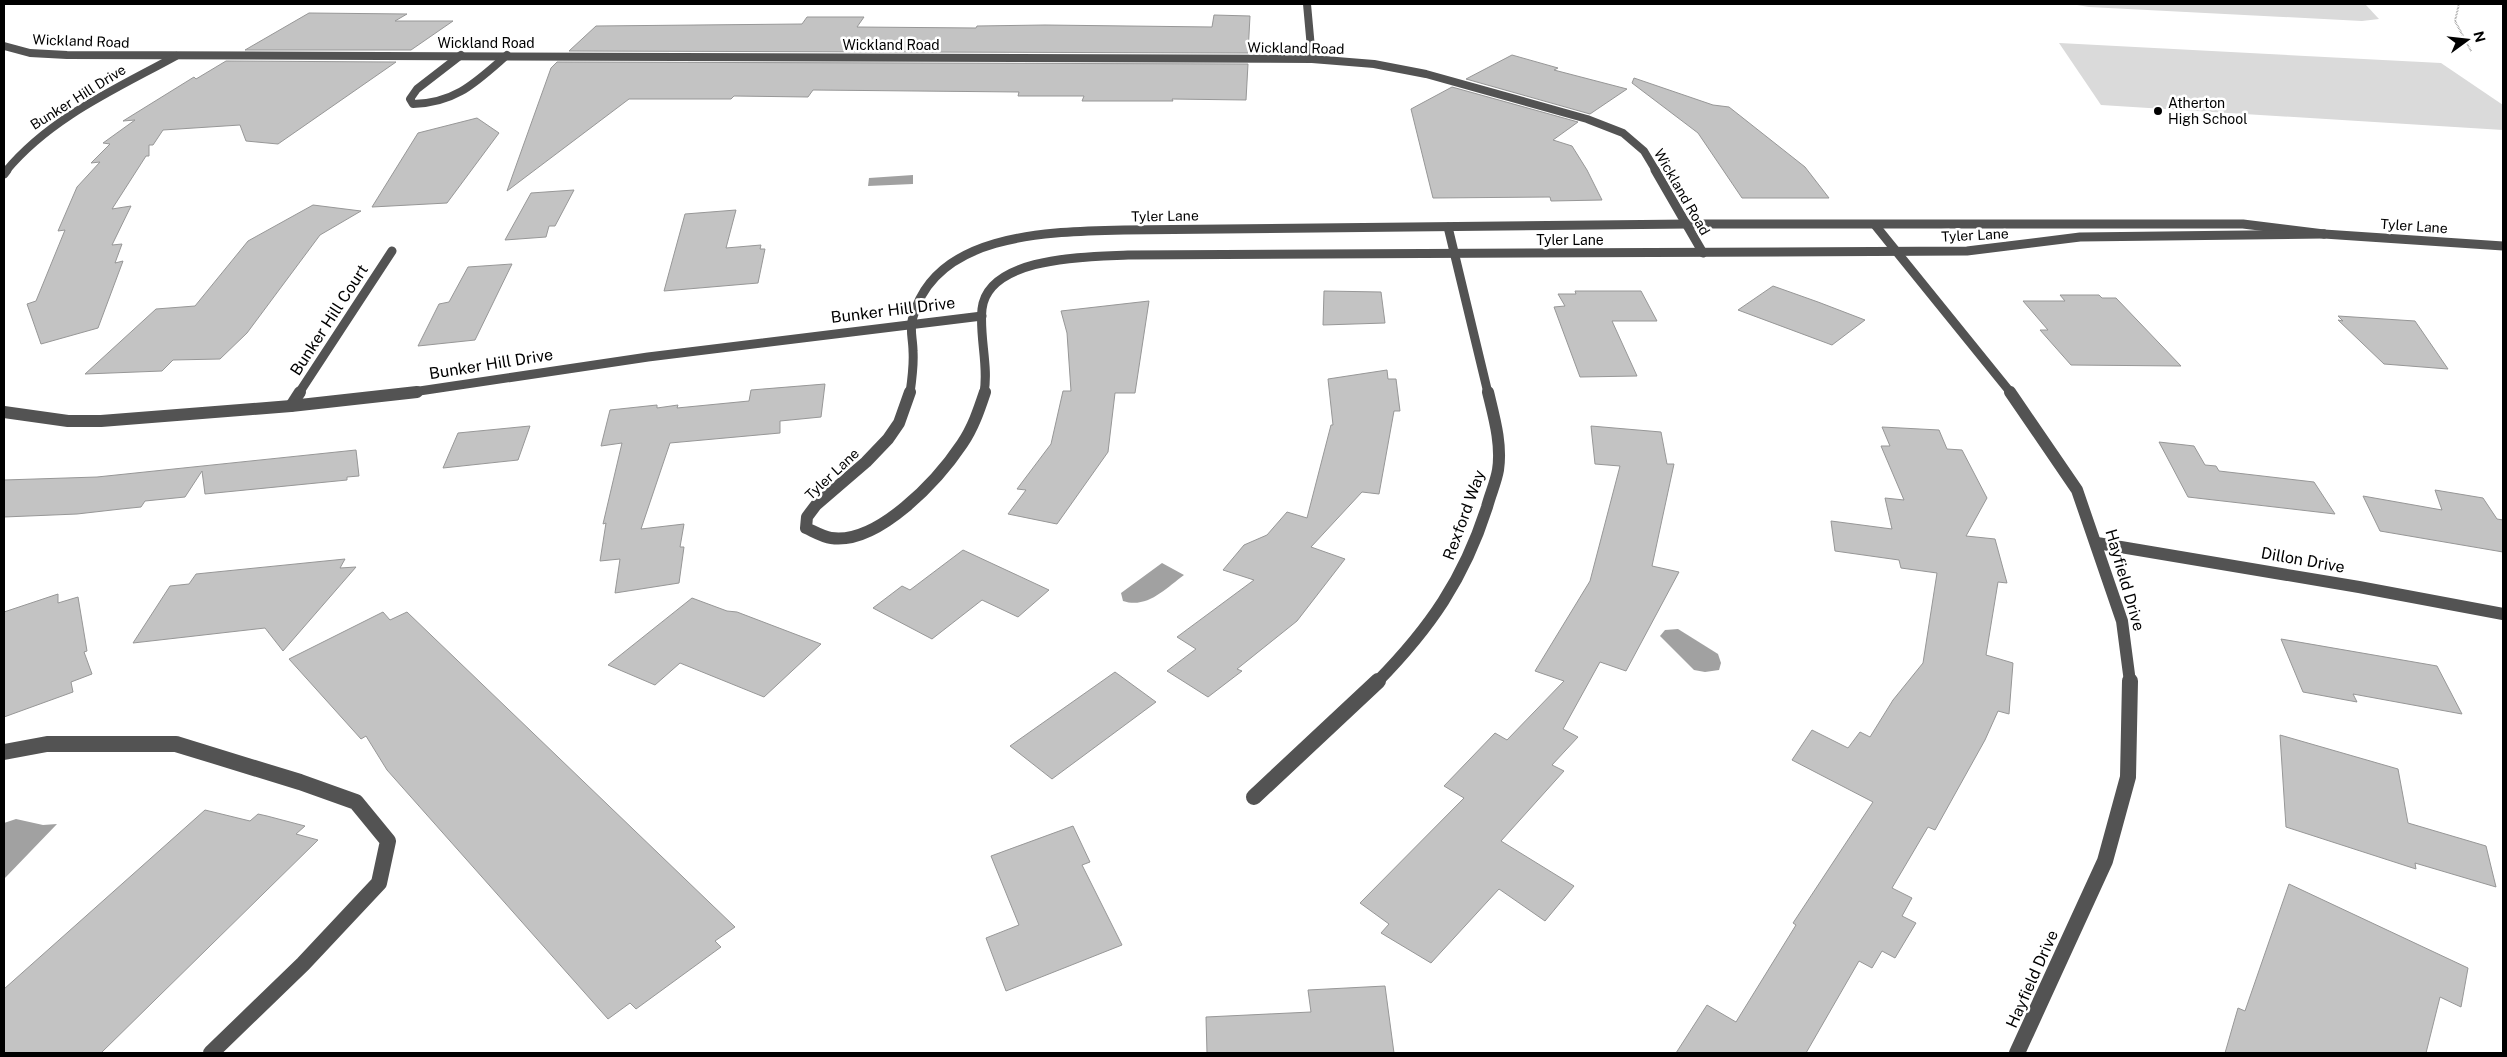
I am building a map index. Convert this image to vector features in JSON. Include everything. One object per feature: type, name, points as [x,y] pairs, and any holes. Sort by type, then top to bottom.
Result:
[{"type":"street","points":[[1308,4],[1312,59]]},
{"type":"street","name":"Wickland Road","points":[[4,46],[15,50],[47,54],[177,56],[507,55],[1312,59],[1374,64],[1426,74],[1486,89],[1610,127],[1634,141],[1644,151],[1688,224],[1703,253]]},
{"type":"street","points":[[461,55],[417,89],[410,99],[413,104],[438,103],[451,99],[465,91],[507,55]]},
{"type":"street","name":"Bunker Hill Drive","points":[[4,174],[18,156],[55,126],[177,56]]},
{"type":"street","name":"Tyler Lane","points":[[2324,234],[2269,237],[2079,237],[1998,250],[1896,252],[1128,255],[1075,259],[1030,266],[999,280],[987,291],[982,302],[985,391],[975,424],[956,454],[933,482],[911,503],[880,526],[853,536],[835,540],[814,534],[806,528],[807,516],[817,504],[884,444],[895,429],[903,412],[912,377],[914,353],[911,324],[918,302],[930,280],[950,263],[969,253],[1015,239],[1075,232],[1124,230],[1688,224],[2243,224],[2324,234],[2503,246]]},
{"type":"street","points":[[2177,224],[2192,237]]},
{"type":"street","name":"Hayfield Drive","points":[[1875,225],[2011,393],[2055,454],[2077,490],[2122,621],[2130,680],[2128,777],[2105,861],[2017,1053]]},
{"type":"street","name":"Rexford Way","points":[[1254,797],[1372,687],[1409,649],[1433,619],[1461,571],[1480,528],[1498,470],[1498,434],[1448,227]]},
{"type":"street","name":"Bunker Hill Court","points":[[290,406],[392,251]]},
{"type":"street","name":"Bunker Hill Drive","points":[[4,412],[68,421],[102,421],[290,406],[433,390],[572,368],[982,316]]},
{"type":"street","name":"Dillon Drive","points":[[2097,544],[2359,587],[2503,614]]},
{"type":"street","points":[[4,752],[47,744],[176,744],[300,782],[356,802],[388,841],[379,883],[303,964],[211,1053]]},
{"type":"path","points":[[2459,4],[2455,21],[2471,51]]},
{"type":"shaded area","points":[[2071,4],[2365,4],[2379,19],[2362,21],[2089,7]]},
{"type":"shaded area","points":[[2059,43],[2441,63],[2503,105],[2503,130],[2101,105]]},
{"type":"shaded area","points":[[913,175],[913,184],[868,186],[869,178]]},
{"type":"shaded area","points":[[1162,563],[1184,575],[1148,600],[1132,603],[1123,601],[1121,593]]},
{"type":"shaded area","points":[[1678,629],[1718,654],[1721,663],[1719,670],[1705,672],[1694,670],[1660,636],[1665,630]]},
{"type":"shaded area","points":[[16,819],[43,825],[57,824],[4,879],[4,823]]},
{"type":"building","points":[[309,13],[407,14],[395,21],[453,21],[411,50],[245,50]]},
{"type":"building","points":[[1214,15],[1250,16],[1248,53],[569,51],[596,26],[802,24],[807,17],[864,17],[857,27],[976,28],[977,26],[1045,25],[1212,27]]},
{"type":"building","points":[[1512,55],[1558,68],[1554,70],[1627,89],[1590,114],[1466,79]]},
{"type":"building","points":[[226,61],[396,62],[278,144],[246,141],[240,125],[163,130],[153,145],[149,145],[149,156],[146,156],[112,209],[131,206],[112,245],[122,244],[115,263],[123,261],[98,328],[41,344],[27,304],[36,301],[65,230],[58,231],[77,187],[100,162],[91,163],[110,144],[103,143],[135,120],[123,121],[194,77],[196,79]]},
{"type":"building","points":[[557,62],[1248,64],[1246,100],[1082,101],[1084,96],[1018,96],[1019,92],[813,90],[808,97],[734,96],[731,99],[629,99],[507,191],[551,68]]},
{"type":"building","points":[[1634,78],[1713,105],[1729,107],[1805,167],[1829,198],[1742,198],[1698,133],[1632,83]]},
{"type":"building","points":[[1452,87],[1578,122],[1553,140],[1572,146],[1602,200],[1551,201],[1550,197],[1433,198],[1411,109]]},
{"type":"building","points":[[477,118],[499,133],[447,203],[372,207],[418,133]]},
{"type":"building","points":[[574,190],[555,226],[549,226],[546,237],[505,240],[531,193]]},
{"type":"building","points":[[313,205],[361,211],[320,235],[247,333],[220,359],[173,360],[162,371],[85,374],[156,309],[195,306],[248,241]]},
{"type":"building","points":[[736,210],[726,248],[761,245],[760,249],[765,249],[758,283],[664,291],[685,214]]},
{"type":"building","points":[[512,264],[475,340],[418,346],[439,304],[449,302],[468,267]]},
{"type":"building","points":[[1773,286],[1865,320],[1832,345],[1738,310]]},
{"type":"building","points":[[1324,291],[1381,292],[1385,323],[1323,325]]},
{"type":"building","points":[[1575,291],[1641,291],[1657,321],[1612,321],[1637,376],[1580,377],[1554,307],[1565,306],[1558,294],[1576,294]]},
{"type":"building","points":[[2060,295],[2099,295],[2102,298],[2116,298],[2181,366],[2071,365],[2040,330],[2048,330],[2023,301],[2065,301]]},
{"type":"building","points":[[1149,301],[1135,393],[1115,393],[1108,452],[1057,524],[1008,514],[1026,490],[1017,489],[1051,444],[1063,391],[1071,391],[1067,333],[1061,311]]},
{"type":"building","points":[[2338,316],[2415,321],[2448,369],[2384,364],[2338,320],[2343,321]]},
{"type":"building","points":[[1387,370],[1388,379],[1396,379],[1400,411],[1394,411],[1379,494],[1362,492],[1311,547],[1345,559],[1297,621],[1237,669],[1242,671],[1208,697],[1167,671],[1196,649],[1177,637],[1254,580],[1223,570],[1244,545],[1267,535],[1287,512],[1307,518],[1331,425],[1333,425],[1328,379]]},
{"type":"building","points":[[825,384],[821,417],[780,421],[780,433],[670,443],[641,529],[684,524],[680,547],[684,547],[679,583],[615,593],[620,559],[600,561],[606,523],[603,524],[622,443],[601,446],[610,410],[657,405],[657,408],[678,405],[677,408],[749,401],[751,390]]},
{"type":"building","points":[[530,426],[518,460],[443,468],[458,433]]},
{"type":"building","points":[[1591,426],[1661,432],[1667,464],[1674,464],[1652,566],[1679,572],[1626,671],[1600,662],[1563,729],[1578,737],[1552,765],[1564,771],[1501,841],[1574,886],[1545,921],[1499,889],[1431,963],[1381,933],[1389,924],[1360,903],[1464,798],[1444,786],[1495,733],[1507,740],[1564,681],[1535,671],[1590,581],[1620,466],[1595,464]]},
{"type":"building","points":[[1882,427],[1939,430],[1947,449],[1962,450],[1987,498],[1966,536],[1995,539],[2007,583],[1998,582],[1986,655],[2013,663],[2009,714],[1998,711],[1985,740],[1935,830],[1928,827],[1892,888],[1912,898],[1902,916],[1916,923],[1895,958],[1882,951],[1872,968],[1859,961],[1806,1053],[1676,1053],[1707,1005],[1736,1022],[1796,925],[1793,923],[1873,802],[1792,760],[1812,730],[1848,748],[1860,732],[1870,737],[1893,700],[1923,663],[1937,573],[1901,568],[1899,560],[1835,551],[1831,521],[1892,529],[1885,498],[1904,500],[1881,446],[1890,446]]},
{"type":"building","points":[[2159,442],[2194,446],[2205,465],[2216,466],[2219,471],[2314,482],[2335,514],[2188,497]]},
{"type":"building","points":[[356,450],[359,476],[347,477],[347,480],[205,494],[202,471],[185,497],[145,501],[141,507],[77,514],[4,517],[4,480],[97,477]]},
{"type":"building","points":[[2435,490],[2483,498],[2497,519],[2503,520],[2503,552],[2380,531],[2363,496],[2442,510]]},
{"type":"building","points":[[963,550],[1049,590],[1018,617],[982,600],[932,639],[873,608],[902,586],[910,590]]},
{"type":"building","points":[[345,559],[340,568],[356,567],[283,651],[265,628],[133,643],[170,586],[189,584],[196,574]]},
{"type":"building","points":[[58,594],[58,603],[78,597],[87,651],[84,652],[92,674],[71,682],[73,692],[4,717],[4,612]]},
{"type":"building","points":[[692,598],[727,611],[737,612],[821,644],[764,697],[680,663],[655,685],[608,665]]},
{"type":"building","points":[[383,612],[390,620],[407,612],[735,927],[715,941],[721,947],[636,1009],[630,1003],[608,1019],[387,770],[366,736],[361,739],[289,659]]},
{"type":"building","points":[[2281,639],[2437,666],[2462,714],[2353,694],[2357,702],[2303,692]]},
{"type":"building","points":[[1115,672],[1156,702],[1052,779],[1010,746]]},
{"type":"building","points":[[2280,735],[2398,769],[2408,823],[2486,846],[2496,887],[2415,863],[2416,869],[2286,827]]},
{"type":"building","points":[[205,810],[250,821],[258,814],[305,826],[296,834],[318,840],[101,1053],[4,1053],[4,989]]},
{"type":"building","points":[[1073,826],[1090,862],[1082,865],[1122,945],[1006,991],[986,938],[1019,925],[991,856]]},
{"type":"building","points":[[2289,884],[2468,968],[2461,1007],[2440,997],[2426,1053],[2225,1053],[2238,1008],[2245,1011]]},
{"type":"building","points":[[1385,986],[1394,1053],[1207,1053],[1206,1017],[1311,1012],[1308,990]]},
{"type":"place","name":"Atherton High School","points":[[2158,111]]}]
